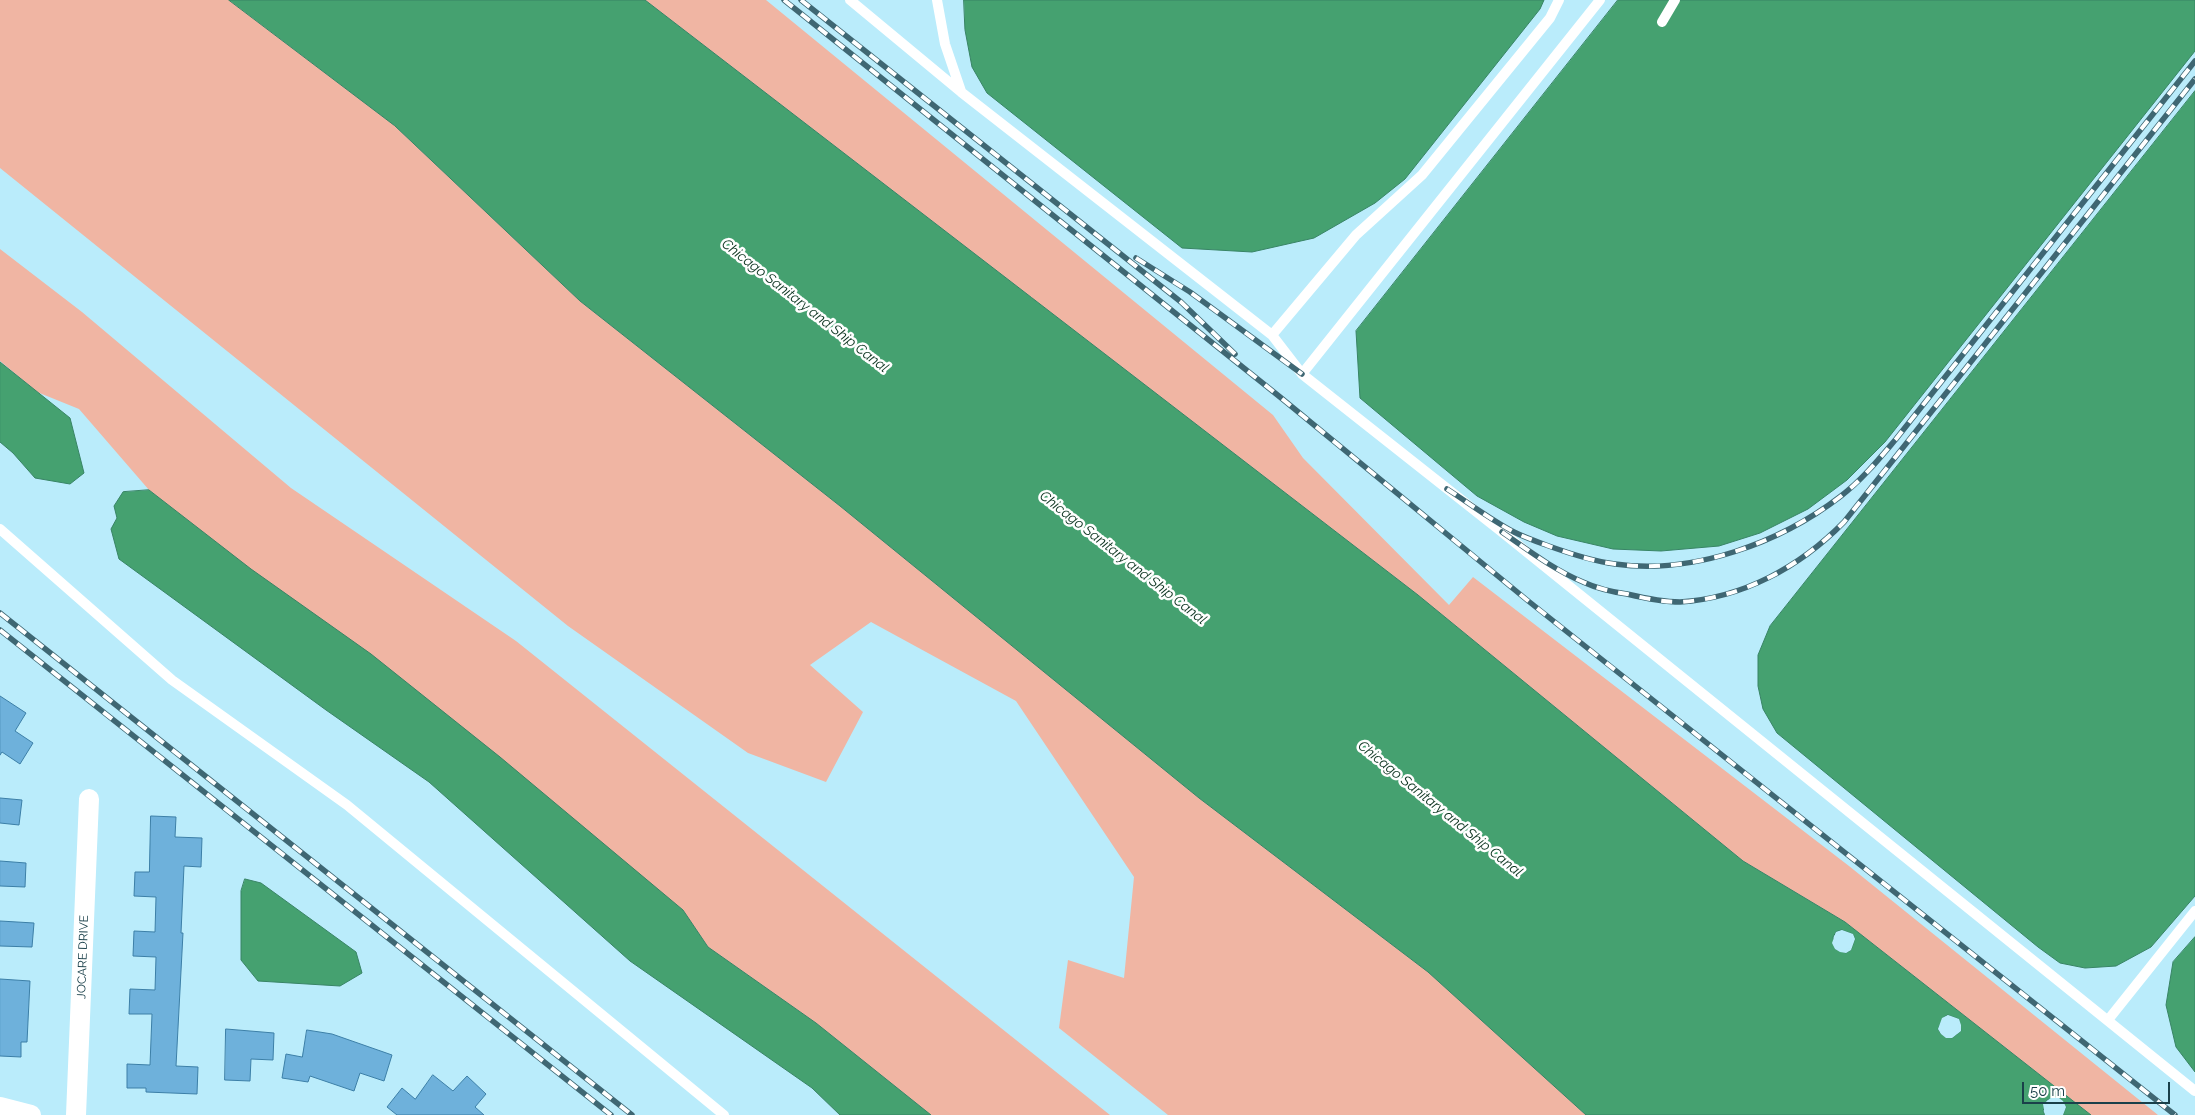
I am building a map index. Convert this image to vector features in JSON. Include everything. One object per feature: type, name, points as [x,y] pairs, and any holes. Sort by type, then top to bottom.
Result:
[{"type":"street","name":"JOCARE DRIVE","points":[[76,1115],[89,800]]},
{"type":"street","points":[[0,1107],[31,1115]]},
{"type":"lane","points":[[850,0],[962,92],[1272,335],[1302,374],[2195,1091]]},
{"type":"lane","points":[[937,0],[945,44],[962,92]]},
{"type":"lane","points":[[1272,335],[1356,235],[1422,175],[1550,18],[1559,0]]},
{"type":"lane","points":[[1302,374],[1600,0]]},
{"type":"lane","points":[[1662,22],[1675,0]]},
{"type":"lane","points":[[0,529],[172,680],[347,805],[724,1115]]},
{"type":"lane","points":[[2108,1020],[2195,911]]},
{"type":"shaded area","points":[[0,0],[229,0],[395,126],[580,301],[840,506],[1199,798],[1428,972],[1586,1115],[1168,1115],[1059,1028],[1068,960],[1124,978],[1134,877],[1016,701],[871,622],[810,665],[863,712],[826,782],[748,753],[568,626],[0,168]]},
{"type":"shaded area","points":[[645,0],[766,0],[1273,415],[1303,458],[1449,605],[1473,577],[1849,866],[2158,1115],[2091,1115],[1845,922],[1743,861],[1418,595]]},
{"type":"shaded area","points":[[0,249],[82,312],[291,488],[516,641],[1110,1115],[931,1115],[816,1023],[708,947],[683,910],[149,490],[79,409],[37,392],[0,361]]},
{"type":"water","name":"Chicago Sanitary and Ship Canal","points":[[229,0],[645,0],[1418,595],[1743,861],[1845,922],[2091,1115],[2063,1115],[2066,1107],[2059,1098],[2047,1100],[2043,1111],[2045,1115],[1586,1115],[1428,972],[1199,798],[840,506],[580,301],[395,126]],"holes":[[[1842,930],[1853,934],[1855,939],[1851,950],[1846,953],[1835,949],[1833,937],[1836,932]],[[1948,1015],[1959,1019],[1961,1031],[1952,1038],[1941,1034],[1938,1029],[1943,1018]]]},
{"type":"water","points":[[964,0],[1544,0],[1540,9],[1405,179],[1375,203],[1314,238],[1252,252],[1182,248],[987,93],[972,67],[965,30]]},
{"type":"water","points":[[1618,0],[2195,0],[2195,51],[1885,442],[1847,480],[1808,509],[1760,533],[1719,546],[1661,551],[1613,549],[1557,536],[1524,522],[1477,496],[1360,398],[1356,331]]},
{"type":"water","points":[[2195,91],[2195,896],[2151,947],[2116,966],[2085,968],[2060,963],[2038,947],[1777,733],[1763,709],[1758,686],[1758,655],[1770,626]]},
{"type":"water","points":[[0,362],[70,418],[84,473],[70,484],[35,478],[13,453],[0,442]]},
{"type":"water","points":[[149,490],[251,569],[371,654],[500,757],[683,910],[708,947],[816,1023],[931,1115],[840,1115],[812,1088],[630,961],[429,782],[326,710],[119,559],[111,529],[117,518],[114,506],[123,492]]},
{"type":"water","points":[[245,879],[261,883],[356,952],[362,973],[340,986],[258,981],[241,960],[241,891]]},
{"type":"water","points":[[2195,937],[2195,1072],[2176,1047],[2166,1005],[2173,962]]},
{"type":"pier","points":[[1842,930],[1853,934],[1855,939],[1851,950],[1846,953],[1835,949],[1832,943],[1836,932]],"holes":[[[1842,932],[1851,935],[1850,948],[1841,950],[1835,943],[1838,934]]]},
{"type":"pier","points":[[1948,1015],[1959,1019],[1961,1031],[1952,1038],[1946,1038],[1938,1029],[1942,1018]],"holes":[[[1949,1018],[1957,1021],[1959,1025],[1958,1030],[1951,1036],[1943,1032],[1941,1028],[1944,1020]]]},
{"type":"pier","points":[[2052,1097],[2063,1101],[2066,1107],[2063,1115],[2061,1115],[2063,1107],[2061,1103],[2053,1100],[2046,1105],[2047,1115],[2045,1115],[2043,1104]]},
{"type":"building","points":[[0,696],[26,713],[15,731],[33,743],[20,764],[2,752],[0,755]]},
{"type":"building","points":[[0,798],[22,800],[19,825],[0,823]]},
{"type":"building","points":[[151,816],[176,817],[175,837],[202,838],[201,867],[184,866],[181,933],[183,933],[176,1066],[198,1067],[197,1094],[146,1092],[146,1088],[127,1088],[127,1064],[150,1065],[152,1014],[129,1014],[130,989],[155,990],[156,957],[133,956],[134,931],[155,932],[156,897],[134,896],[135,872],[149,872]]},
{"type":"building","points":[[0,861],[26,863],[25,887],[0,886]]},
{"type":"building","points":[[0,921],[34,923],[32,947],[0,946]]},
{"type":"building","points":[[0,979],[30,981],[27,1042],[21,1042],[21,1057],[0,1056]]},
{"type":"building","points":[[226,1029],[274,1033],[273,1060],[251,1059],[250,1081],[225,1080]]},
{"type":"building","points":[[307,1030],[332,1034],[392,1055],[384,1081],[360,1073],[354,1091],[310,1076],[308,1082],[282,1078],[286,1054],[302,1057]]},
{"type":"building","points":[[433,1075],[453,1091],[467,1076],[486,1094],[475,1107],[484,1115],[397,1115],[387,1107],[402,1088],[415,1099]]},
{"type":"railway","points":[[784,0],[1280,397],[1527,600],[2175,1115]]},
{"type":"railway","points":[[801,0],[1181,302],[1235,354]]},
{"type":"railway","points":[[1447,489],[1522,536],[1580,556],[1615,564],[1675,565],[1705,560],[1734,552],[1791,528],[1817,513],[1849,490],[1896,439],[2195,61]]},
{"type":"railway","points":[[1502,532],[1551,566],[1583,582],[1610,591],[1660,601],[1680,602],[1703,599],[1748,587],[1789,566],[1809,553],[1844,522],[2195,79]]},
{"type":"railway","points":[[1136,258],[1190,292],[1302,374]]},
{"type":"railway","points":[[0,613],[632,1115]]},
{"type":"railway","points":[[0,630],[611,1115]]}]
